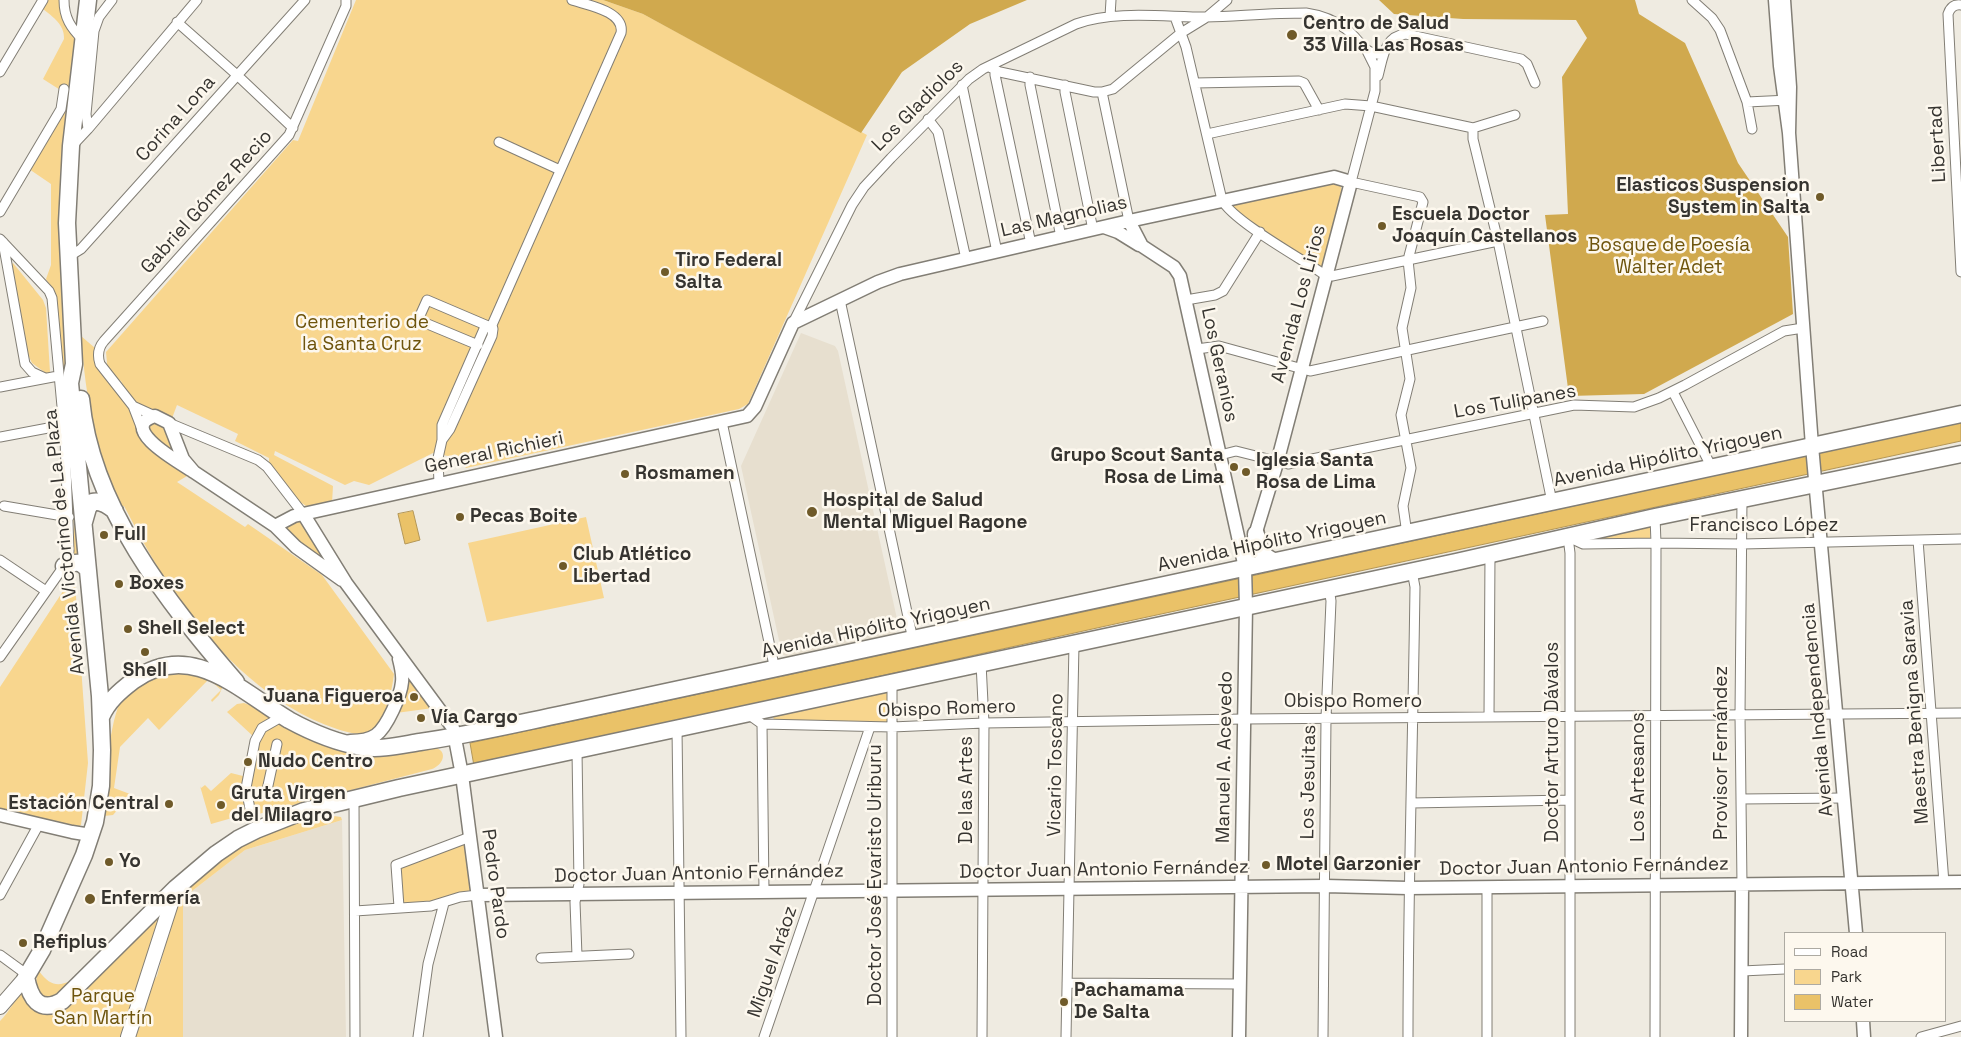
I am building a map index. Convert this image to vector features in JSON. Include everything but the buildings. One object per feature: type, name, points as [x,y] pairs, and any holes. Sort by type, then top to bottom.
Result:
[{"type":"highway","name":"Avenida Victorino de La Plaza","points":[[88,0],[71,146],[67,223],[74,364],[80,383],[86,432],[99,474],[115,511],[166,597],[240,686]]},
{"type":"highway","name":"Avenida Victorino de La Plaza","points":[[74,364],[70,383],[101,717]]},
{"type":"highway","name":"Avenida Hipólito Yrigoyen","points":[[101,717],[109,703],[128,685],[148,671],[165,665],[184,664],[240,686],[283,716],[310,730],[363,747],[377,748],[456,737],[1961,414]]},
{"type":"highway","points":[[101,717],[101,786],[92,835],[42,950],[26,977],[31,994],[38,1003],[51,1006],[62,1002],[176,888],[216,854],[250,832],[304,811],[462,775],[1655,517],[1961,454]]},
{"type":"highway","points":[[83,525],[88,508],[92,502],[104,503],[115,511]]},
{"type":"highway","points":[[1256,534],[1257,542],[1263,554],[1274,561]]},
{"type":"highway","points":[[64,566],[78,562],[83,564],[88,570]]},
{"type":"main road","points":[[128,1037],[176,888]]},
{"type":"main road","points":[[0,1007],[26,977]]},
{"type":"street","points":[[0,72],[43,0]]},
{"type":"street","points":[[64,0],[71,29],[83,40]]},
{"type":"street","points":[[88,129],[86,114],[94,31],[99,17],[112,0]]},
{"type":"street","points":[[71,146],[88,129],[197,0]]},
{"type":"street","name":"Corina Lona","points":[[68,257],[81,249],[305,0]]},
{"type":"street","points":[[439,484],[438,458],[442,440],[442,425],[484,329],[490,326],[622,28],[612,14],[572,0]]},
{"type":"street","points":[[1110,16],[1111,0]]},
{"type":"street","points":[[1030,244],[992,68],[1102,92],[1113,89],[1181,33],[1228,0],[1231,12],[1236,16]]},
{"type":"street","points":[[1692,0],[1716,23],[1747,102],[1752,129]]},
{"type":"street","points":[[1775,0],[1787,100]]},
{"type":"street","points":[[1784,0],[1787,100]]},
{"type":"street","name":"Gabriel Gómez Recio","points":[[145,437],[133,406],[100,364],[98,352],[101,344],[285,141],[293,128],[347,2]]},
{"type":"street","name":"Libertad","points":[[1961,5],[1953,6],[1948,14],[1961,272]]},
{"type":"street","name":"Los Gladiolos","points":[[722,422],[740,418],[751,412],[852,204],[864,187],[928,119],[962,85],[976,74],[992,68],[1076,24],[1099,17],[1110,16],[1175,17],[1314,14],[1346,28],[1366,50]]},
{"type":"street","points":[[1175,17],[1195,83],[1222,200],[1229,210],[1260,232],[1326,274],[1335,276],[1498,241]]},
{"type":"street","points":[[177,22],[293,128]]},
{"type":"street","points":[[1376,83],[1386,46],[1393,38],[1400,35],[1411,35],[1521,60],[1527,64],[1535,83]]},
{"type":"street","points":[[1366,50],[1375,55],[1384,54]]},
{"type":"street","name":"Avenida Los Lirios","points":[[1245,568],[1277,463],[1371,106],[1376,83],[1375,67],[1366,50]]},
{"type":"street","points":[[1030,77],[1030,85],[1061,237]]},
{"type":"street","points":[[1195,83],[1299,81],[1304,83],[1319,110]]},
{"type":"street","points":[[962,85],[997,252]]},
{"type":"street","points":[[1065,85],[1065,92],[1098,228],[1118,232],[1142,246]]},
{"type":"street","points":[[0,212],[61,109],[64,89]]},
{"type":"street","points":[[1102,92],[1129,221]]},
{"type":"street","points":[[1747,102],[1787,100]]},
{"type":"street","name":"Avenida Independencia","points":[[1787,100],[1812,446],[1856,932]]},
{"type":"street","points":[[1207,134],[1345,104],[1371,106],[1473,128],[1515,115]]},
{"type":"street","points":[[928,119],[938,132],[966,259]]},
{"type":"street","points":[[1473,128],[1473,139],[1498,241],[1552,502]]},
{"type":"street","points":[[498,142],[560,170]]},
{"type":"street","name":"Las Magnolias","points":[[793,323],[894,276],[1098,228],[1329,177],[1351,182]]},
{"type":"street","points":[[1351,182],[1422,199],[1408,260],[1411,288],[1402,328],[1410,379],[1401,415],[1411,468],[1402,506],[1406,534]]},
{"type":"street","name":"Los Geranios","points":[[1129,221],[1142,246],[1178,270],[1198,349],[1245,568]]},
{"type":"street","points":[[1186,300],[1219,294],[1260,232]]},
{"type":"street","points":[[1,655],[64,566],[69,551],[64,425],[52,298],[49,291],[2,240]]},
{"type":"street","points":[[2,240],[25,364],[32,372],[45,378]]},
{"type":"street","points":[[442,440],[450,429],[492,336],[493,329],[490,326],[426,300],[418,320],[478,345]]},
{"type":"street","points":[[840,300],[913,640]]},
{"type":"street","points":[[1198,349],[1219,346],[1310,371],[1544,320]]},
{"type":"street","name":"Los Tulipanes","points":[[1220,454],[1236,451],[1277,463],[1288,464],[1574,405],[1634,407],[1673,392],[1784,331],[1803,328]]},
{"type":"street","points":[[0,387],[58,376]]},
{"type":"street","points":[[1673,392],[1712,468]]},
{"type":"street","name":"Gabriel Gómez Recio","points":[[133,406],[155,416]]},
{"type":"street","points":[[346,583],[296,547],[275,526],[162,451],[145,437],[143,431],[144,423],[148,418],[155,416],[258,460],[267,467],[304,515],[346,583],[449,722],[456,737]]},
{"type":"street","points":[[722,422],[775,670]]},
{"type":"street","name":"General Richieri","points":[[275,526],[294,516],[722,422]]},
{"type":"street","points":[[169,423],[183,459],[194,472]]},
{"type":"street","points":[[0,437],[64,425]]},
{"type":"street","name":"Provisor Fernández","points":[[1741,1037],[1740,715],[1742,500]]},
{"type":"street","points":[[4,506],[69,517]]},
{"type":"street","name":"Los Artesanos","points":[[1655,517],[1655,1037]]},
{"type":"street","name":"Francisco López","points":[[1568,537],[1583,544],[1822,543],[1961,539]]},
{"type":"street","name":"Doctor Arturo Dávalos","points":[[1568,537],[1570,552],[1570,1037]]},
{"type":"street","name":"Maestra Benigna Saravia","points":[[1918,540],[1944,882]]},
{"type":"street","points":[[1489,716],[1490,554]]},
{"type":"street","points":[[0,560],[46,591]]},
{"type":"street","name":"Manuel A. Acevedo","points":[[1239,1037],[1245,718],[1245,568]]},
{"type":"street","points":[[1408,1037],[1408,888],[1414,718],[1415,587],[1412,571]]},
{"type":"street","name":"Los Jesuitas","points":[[1323,1037],[1326,718],[1331,601],[1329,588]]},
{"type":"street","name":"Vicario Toscano","points":[[1066,1037],[1074,644]]},
{"type":"street","points":[[341,741],[365,740],[377,734],[383,727],[400,692],[402,673],[399,656]]},
{"type":"street","name":"De las Artes","points":[[981,663],[984,723],[982,1037]]},
{"type":"street","name":"Doctor José Evaristo Uriburu","points":[[892,683],[892,1037]]},
{"type":"street","name":"Obispo Romero","points":[[762,724],[892,728],[984,723],[1245,718],[1961,713]]},
{"type":"street","points":[[748,714],[762,724],[764,892]]},
{"type":"street","points":[[251,814],[246,788],[255,741],[262,728],[283,716]]},
{"type":"street","name":"Miguel Aráoz","points":[[764,1037],[870,727]]},
{"type":"street","points":[[678,729],[681,1037]]},
{"type":"street","name":"Pedro Pardo","points":[[456,737],[496,1037]]},
{"type":"street","points":[[267,790],[277,744]]},
{"type":"street","points":[[577,751],[579,884],[575,902],[577,956]]},
{"type":"street","points":[[1741,799],[1844,798]]},
{"type":"street","points":[[354,800],[355,1037]]},
{"type":"street","points":[[1412,804],[1569,800]]},
{"type":"street","points":[[0,815],[92,835]]},
{"type":"street","points":[[0,895],[40,824]]},
{"type":"street","points":[[398,908],[396,865],[470,837]]},
{"type":"street","name":"Doctor Juan Antonio Fernández","points":[[355,911],[431,906],[478,895],[1068,888],[1324,886],[1408,888],[1961,882]]},
{"type":"street","points":[[1487,887],[1488,1037]]},
{"type":"street","points":[[418,1037],[428,964],[444,903]]},
{"type":"street","points":[[541,958],[629,954]]},
{"type":"street","points":[[0,955],[22,970],[26,977]]},
{"type":"street","points":[[1742,971],[1784,969]]},
{"type":"street","points":[[1067,983],[1239,984]]},
{"type":"street","points":[[1863,1022],[1864,1037]]},
{"type":"street","points":[[1921,1037],[1961,1026]]},
{"type":"shaded area","name":"Hospital de Salud Mental Miguel Ragone","points":[[801,333],[835,346],[838,351],[899,628],[894,635],[788,657],[782,654],[741,466]]},
{"type":"shaded area","points":[[342,820],[346,1037],[183,1037],[183,898],[245,850]]},
{"type":"green space","points":[[48,0],[62,0],[76,43],[69,93],[82,558],[72,558],[74,528],[68,442],[53,291],[46,279],[51,265],[51,184],[29,169],[65,93],[43,79],[64,39],[63,30],[60,25],[43,9]]},
{"type":"green space","name":"Cementerio de la Santa Cruz","points":[[356,0],[603,0],[643,14],[867,135],[748,404],[739,409],[466,468],[458,458],[433,453],[369,485],[354,481],[345,485],[275,451],[274,455],[333,486],[332,503],[312,507],[306,506],[299,501],[269,466],[269,458],[235,441],[238,434],[177,405],[171,421],[130,400],[121,381],[108,374],[106,352],[293,140],[298,141]]},
{"type":"green space","points":[[603,0],[1027,0],[970,24],[902,72],[861,133],[643,14]]},
{"type":"green space","name":"Bosque de Poesía Walter Adet","points":[[1379,0],[1635,0],[1639,14],[1685,43],[1738,163],[1788,237],[1793,314],[1644,394],[1569,396],[1545,215],[1568,214],[1562,77],[1587,38],[1576,20],[1463,19],[1394,14]]},
{"type":"green space","points":[[1337,183],[1341,187],[1342,195],[1323,266],[1316,266],[1230,208],[1229,203]]},
{"type":"green space","points":[[13,263],[43,300],[46,308],[50,372],[47,374],[32,363],[27,353],[10,265]]},
{"type":"green space","points":[[81,336],[95,348],[93,355],[97,366],[129,406],[146,445],[187,476],[177,482],[245,527],[248,524],[322,575],[394,674],[383,716],[373,730],[359,734],[337,729],[290,707],[269,693],[249,677],[212,641],[180,601],[157,566],[124,506],[120,507],[111,485],[93,423]]},
{"type":"green space","points":[[148,422],[162,422],[177,457],[148,436]]},
{"type":"green space","points":[[586,517],[604,598],[487,622],[468,543]]},
{"type":"green space","points":[[300,519],[328,566],[286,532],[285,527]]},
{"type":"green space","points":[[1651,526],[1650,540],[1586,542],[1577,538]]},
{"type":"green space","points":[[69,582],[75,583],[88,763],[81,825],[75,829],[0,812],[0,687]]},
{"type":"green space","points":[[175,666],[195,668],[209,673],[220,681],[223,686],[219,695],[212,702],[211,700],[221,690],[209,679],[159,730],[148,718],[120,747],[114,788],[130,794],[113,815],[104,816],[102,814],[111,737],[118,707],[123,696],[139,680],[160,670]]},
{"type":"green space","points":[[407,672],[433,708],[396,713]]},
{"type":"green space","points":[[883,689],[888,694],[888,724],[776,721],[773,718],[775,715]]},
{"type":"green space","points":[[244,703],[255,707],[304,736],[434,747],[442,752],[443,758],[432,769],[243,818],[239,816],[211,824],[200,786],[201,788],[205,785],[211,791],[231,773],[243,776],[248,750],[252,745],[254,737],[227,712],[237,704]]},
{"type":"green space","name":"Parque San Martín","points":[[334,816],[341,817],[342,820],[245,850],[183,898],[183,1037],[132,1037],[147,988],[157,976],[179,895],[232,849],[292,823]]},
{"type":"green space","points":[[465,843],[471,890],[430,903],[401,903],[398,867]]},
{"type":"green space","name":"Parque San Martín","points":[[164,906],[124,1037],[0,1037],[0,1021],[25,988],[34,1009],[45,1014],[57,1011]]},
{"type":"green space","name":"Parque San Martín","points":[[39,971],[54,984],[65,983],[82,974],[57,999],[47,999],[37,986],[36,979]]},
{"type":"water","points":[[1961,422],[1961,441],[1115,624],[474,766],[470,743]]},
{"type":"water","points":[[413,511],[420,540],[405,544],[398,514]]},
{"type":"place","name":"Centro de Salud 33 Villa Las Rosas","points":[[1292,35]]},
{"type":"place","name":"Elasticos Suspension System in Salta","points":[[1820,197]]},
{"type":"place","name":"Escuela Doctor Joaquín Castellanos","points":[[1382,226]]},
{"type":"place","name":"Tiro Federal Salta","points":[[665,272]]},
{"type":"place","name":"Grupo Scout Santa Rosa de Lima","points":[[1234,467]]},
{"type":"place","name":"Iglesia Santa Rosa de Lima","points":[[1246,472]]},
{"type":"place","name":"Rosmamen","points":[[625,474]]},
{"type":"place","name":"Hospital de Salud Mental Miguel Ragone","points":[[812,512]]},
{"type":"place","name":"Pecas Boite","points":[[460,517]]},
{"type":"place","name":"Full","points":[[104,535]]},
{"type":"place","name":"Club Atlético Libertad","points":[[563,566]]},
{"type":"place","name":"Boxes","points":[[119,584]]},
{"type":"place","name":"Shell Select","points":[[128,629]]},
{"type":"place","name":"Shell","points":[[145,652]]},
{"type":"place","name":"Juana Figueroa","points":[[414,697]]},
{"type":"place","name":"Vía Cargo","points":[[421,718]]},
{"type":"place","name":"Nudo Centro","points":[[248,762]]},
{"type":"place","name":"Estación Central","points":[[169,804]]},
{"type":"place","name":"Gruta Virgen del Milagro","points":[[221,805]]},
{"type":"place","name":"Yo","points":[[109,862]]},
{"type":"place","name":"Motel Garzonier","points":[[1266,865]]},
{"type":"place","name":"Enfermería","points":[[90,899]]},
{"type":"place","name":"Refiplus","points":[[23,943]]},
{"type":"place","name":"Pachamama De Salta","points":[[1064,1002]]}]
